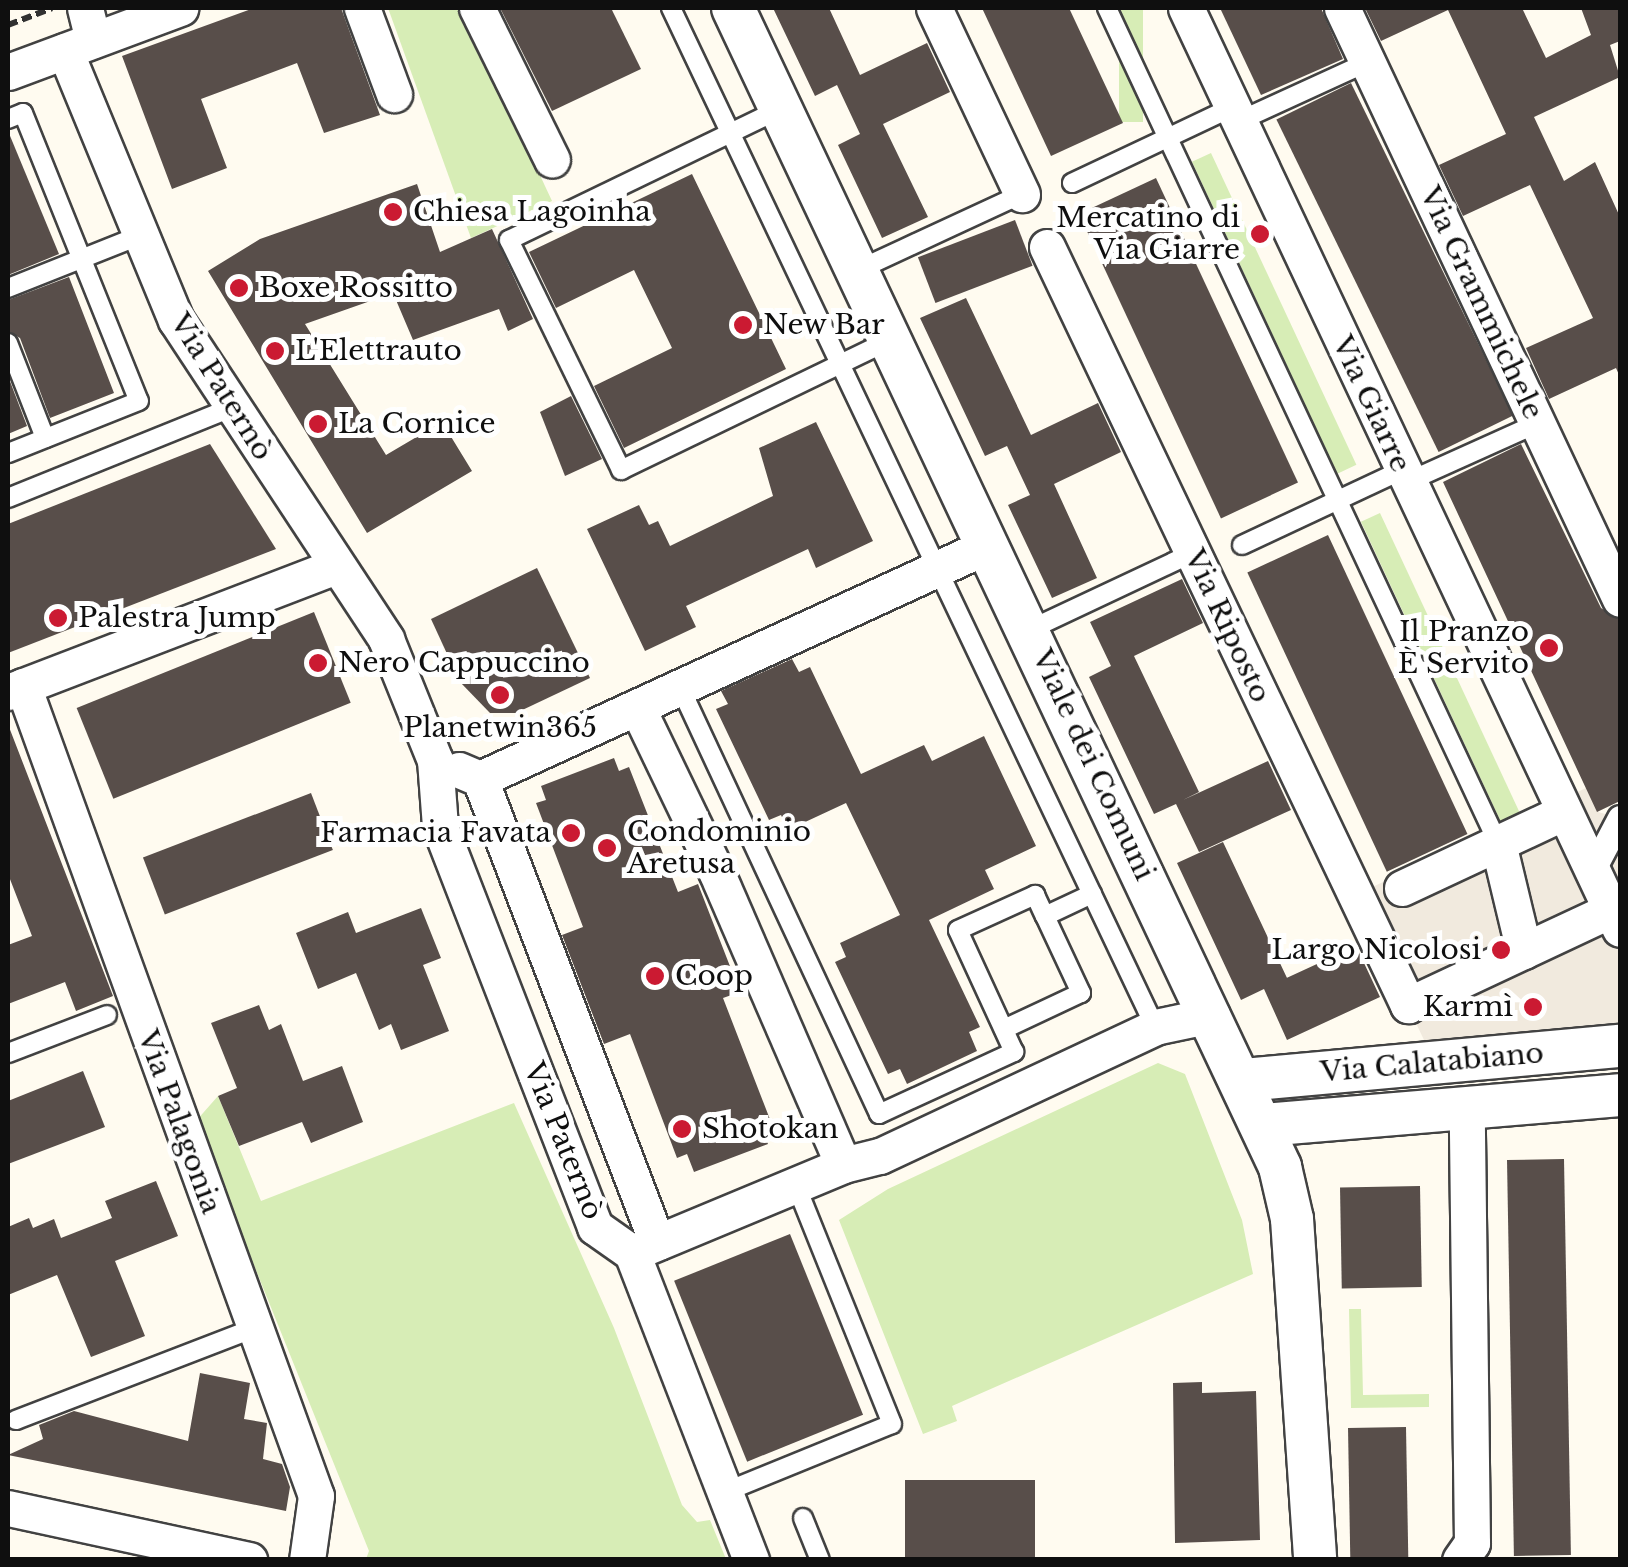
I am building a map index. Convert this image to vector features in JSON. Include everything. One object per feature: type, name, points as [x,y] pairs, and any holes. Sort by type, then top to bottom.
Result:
[{"type":"street","points":[[8,72],[81,33],[180,8]]},
{"type":"street","points":[[362,8],[394,94]]},
{"type":"street","points":[[477,8],[552,160]]},
{"type":"street","name":"Viale dei Comuni","points":[[732,8],[1264,1125],[1292,1219],[1315,1560]]},
{"type":"street","points":[[934,8],[1022,194]]},
{"type":"street","name":"Via Giarre","points":[[1186,8],[1559,807],[1616,919]]},
{"type":"street","name":"Via Grammichele","points":[[1342,8],[1620,599]]},
{"type":"street","name":"Via Paternò","points":[[81,33],[140,236],[176,320],[333,567],[386,639],[435,760],[440,828],[595,1228],[645,1248]]},
{"type":"street","name":"Via Riposto","points":[[1047,247],[1408,1005],[1524,951]]},
{"type":"street","points":[[435,760],[480,779],[989,544]]},
{"type":"street","points":[[16,689],[333,567]]},
{"type":"street","name":"Via Palagonia","points":[[16,689],[316,1496],[307,1560]]},
{"type":"street","points":[[637,707],[716,871],[842,1165]]},
{"type":"street","name":"Via Paternò","points":[[480,779],[751,1560]]},
{"type":"street","points":[[1402,888],[1498,843],[1559,807]]},
{"type":"street","points":[[1592,872],[1620,818]]},
{"type":"street","points":[[1498,843],[1524,951],[1616,919]]},
{"type":"street","points":[[645,1248],[842,1165],[880,1156],[1155,1028],[1212,1015]]},
{"type":"street","name":"Via Calatabiano","points":[[1244,1080],[1620,1046]]},
{"type":"street","name":"Via Calatabiano","points":[[1264,1125],[1620,1095]]},
{"type":"street","points":[[1460,1560],[1472,1543],[1467,1109]]},
{"type":"street","points":[[8,1508],[249,1560]]},
{"type":"lane","points":[[671,8],[1155,1028]]},
{"type":"lane","points":[[1108,8],[1498,843]]},
{"type":"lane","points":[[1072,183],[1168,137],[1368,62]]},
{"type":"lane","points":[[781,108],[509,240],[622,470],[892,339]]},
{"type":"lane","points":[[8,119],[24,113],[138,401],[8,453]]},
{"type":"lane","points":[[858,270],[1022,194]]},
{"type":"lane","points":[[8,288],[140,236]]},
{"type":"lane","points":[[8,344],[45,438]]},
{"type":"lane","points":[[8,498],[233,406]]},
{"type":"lane","points":[[1242,545],[1338,500],[1538,423]]},
{"type":"lane","points":[[1029,630],[1193,553]]},
{"type":"lane","points":[[680,686],[879,1114],[1014,1052],[958,930],[1035,895],[1081,993],[1004,1029]]},
{"type":"lane","points":[[1045,916],[1092,894]]},
{"type":"lane","points":[[8,1053],[108,1015]]},
{"type":"lane","points":[[725,1492],[892,1424],[796,1185]]},
{"type":"lane","points":[[16,1420],[256,1326]]},
{"type":"lane","points":[[802,1518],[820,1560]]},
{"type":"path","points":[[8,25],[54,8]]},
{"type":"green space","points":[[388,8],[462,8],[552,201],[471,238]]},
{"type":"green space","points":[[1119,8],[1143,8],[1143,122],[1119,122]]},
{"type":"green space","points":[[1211,153],[1356,465],[1337,474],[1192,162]]},
{"type":"green space","points":[[1380,513],[1522,818],[1503,827],[1361,522]]},
{"type":"green space","points":[[1158,1063],[1185,1074],[1242,1220],[1253,1274],[952,1406],[957,1421],[923,1434],[839,1220],[888,1189]]},
{"type":"green space","points":[[218,1096],[261,1201],[514,1103],[614,1328],[682,1505],[697,1522],[710,1520],[726,1559],[366,1559],[369,1551],[196,1121]]},
{"type":"green space","points":[[1349,1309],[1361,1309],[1363,1395],[1429,1394],[1429,1407],[1351,1408]]},
{"type":"shaded area","name":"Largo Nicolosi","points":[[1586,788],[1598,812],[1620,818],[1620,1046],[1434,1061],[1355,895]]},
{"type":"building","points":[[254,8],[341,8],[380,115],[324,133],[297,63],[201,99],[227,168],[172,189],[122,56]]},
{"type":"building","points":[[500,8],[611,8],[641,69],[552,111]]},
{"type":"building","points":[[773,8],[829,8],[860,75],[927,43],[950,92],[883,124],[928,217],[882,238],[838,145],[860,134],[837,85],[815,96]]},
{"type":"building","points":[[982,8],[1069,8],[1123,123],[1051,156]]},
{"type":"building","points":[[1220,8],[1321,8],[1343,59],[1261,95]]},
{"type":"building","points":[[1365,8],[1522,8],[1546,58],[1591,35],[1581,8],[1620,8],[1620,41],[1610,45],[1620,77],[1534,117],[1564,181],[1595,162],[1620,217],[1620,377],[1616,368],[1549,399],[1526,348],[1593,318],[1530,185],[1463,216],[1439,165],[1506,134],[1448,10],[1381,41]]},
{"type":"building","points":[[1351,83],[1513,416],[1439,452],[1276,119]]},
{"type":"building","points":[[8,131],[59,254],[8,275]]},
{"type":"building","points":[[692,174],[786,369],[624,448],[594,386],[672,348],[634,270],[556,308],[529,252]]},
{"type":"building","points":[[1156,178],[1298,483],[1221,518],[1079,214]]},
{"type":"building","points":[[417,184],[440,252],[492,229],[533,319],[508,331],[499,309],[413,340],[393,293],[305,324],[386,455],[442,422],[472,471],[367,533],[208,271],[260,239]]},
{"type":"building","points":[[1015,220],[1033,266],[935,303],[918,257]]},
{"type":"building","points":[[69,277],[114,393],[50,418],[20,338],[8,331],[8,300]]},
{"type":"building","points":[[966,298],[1031,435],[1098,403],[1121,452],[1054,484],[1097,578],[1052,598],[1008,505],[1030,495],[1007,446],[985,456],[920,318]]},
{"type":"building","points":[[8,376],[27,426],[8,434]]},
{"type":"building","points":[[571,396],[602,459],[565,476],[540,412]]},
{"type":"building","points":[[816,422],[873,541],[816,568],[808,549],[686,606],[696,627],[645,651],[587,529],[639,505],[649,525],[658,521],[670,546],[773,496],[759,448]]},
{"type":"building","points":[[210,444],[276,549],[8,653],[8,524]]},
{"type":"building","points":[[1521,444],[1601,608],[1620,620],[1620,801],[1597,812],[1443,482]]},
{"type":"building","points":[[1328,535],[1467,834],[1387,872],[1247,573]]},
{"type":"building","points":[[537,568],[590,678],[516,713],[490,713],[460,682],[431,619]]},
{"type":"building","points":[[1182,579],[1203,623],[1134,656],[1199,792],[1183,800],[1268,761],[1291,810],[1199,852],[1176,804],[1154,814],[1089,677],[1111,666],[1090,622]]},
{"type":"building","points":[[314,612],[351,703],[113,799],[77,708]]},
{"type":"building","points":[[792,659],[799,672],[810,667],[861,774],[924,745],[932,761],[984,736],[1036,846],[985,870],[994,889],[929,920],[980,1027],[969,1032],[977,1051],[907,1084],[900,1069],[888,1074],[835,962],[846,957],[840,943],[900,915],[846,803],[788,830],[781,815],[769,820],[716,709],[728,704],[721,691]]},
{"type":"building","points":[[9,727],[113,996],[76,1011],[65,982],[8,1004],[8,945],[32,936],[8,874]]},
{"type":"building","points":[[614,758],[619,771],[629,767],[678,892],[698,884],[740,992],[723,998],[771,1122],[761,1126],[768,1144],[694,1172],[687,1154],[677,1158],[630,1034],[604,1044],[562,935],[583,927],[536,803],[546,800],[541,786]]},
{"type":"building","points":[[311,793],[333,850],[165,914],[143,858]]},
{"type":"building","points":[[1223,842],[1287,978],[1356,946],[1380,997],[1287,1040],[1264,989],[1241,1000],[1177,863]]},
{"type":"building","points":[[421,908],[441,958],[423,965],[449,1031],[401,1050],[391,1024],[379,1030],[356,973],[318,989],[296,933],[348,912],[356,933]]},
{"type":"building","points":[[259,1005],[269,1030],[281,1024],[303,1081],[342,1066],[363,1122],[311,1143],[302,1122],[239,1146],[218,1096],[237,1088],[211,1023]]},
{"type":"building","points":[[83,1071],[105,1127],[8,1164],[8,1101]]},
{"type":"building","points":[[1564,1159],[1571,1555],[1514,1556],[1507,1160]]},
{"type":"building","points":[[156,1181],[178,1236],[115,1261],[145,1336],[91,1357],[57,1275],[8,1295],[8,1227],[29,1218],[33,1228],[54,1219],[61,1238],[112,1218],[105,1201]]},
{"type":"building","points":[[1420,1186],[1422,1287],[1342,1288],[1340,1187]]},
{"type":"building","points":[[790,1234],[863,1415],[747,1462],[674,1281]]},
{"type":"building","points":[[200,1373],[250,1383],[244,1419],[267,1423],[263,1459],[282,1464],[290,1487],[286,1511],[8,1455],[43,1439],[39,1425],[74,1411],[188,1441]]},
{"type":"building","points":[[1202,1382],[1202,1393],[1256,1391],[1260,1540],[1175,1543],[1173,1383]]},
{"type":"building","points":[[1406,1427],[1408,1560],[1350,1560],[1348,1428]]},
{"type":"building","points":[[905,1480],[1035,1480],[1035,1560],[905,1560]]},
{"type":"place","name":"Chiesa Lagoinha","points":[[393,212]]},
{"type":"place","name":"Mercatino di Via Giarre","points":[[1260,234]]},
{"type":"place","name":"Boxe Rossitto","points":[[239,288]]},
{"type":"place","name":"New Bar","points":[[743,325]]},
{"type":"place","name":"L'Elettrauto","points":[[275,351]]},
{"type":"place","name":"La Cornice","points":[[318,424]]},
{"type":"place","name":"Palestra Jump","points":[[58,618]]},
{"type":"place","name":"Il Pranzo È Servito","points":[[1549,648]]},
{"type":"place","name":"Nero Cappuccino","points":[[318,663]]},
{"type":"place","name":"Planetwin365","points":[[500,695]]},
{"type":"place","name":"Farmacia Favata","points":[[571,833]]},
{"type":"place","name":"Condominio Aretusa","points":[[607,848]]},
{"type":"place","name":"Largo Nicolosi","points":[[1501,950]]},
{"type":"place","name":"Coop","points":[[655,976]]},
{"type":"place","name":"Karmì","points":[[1533,1007]]},
{"type":"place","name":"Shotokan","points":[[682,1129]]}]
